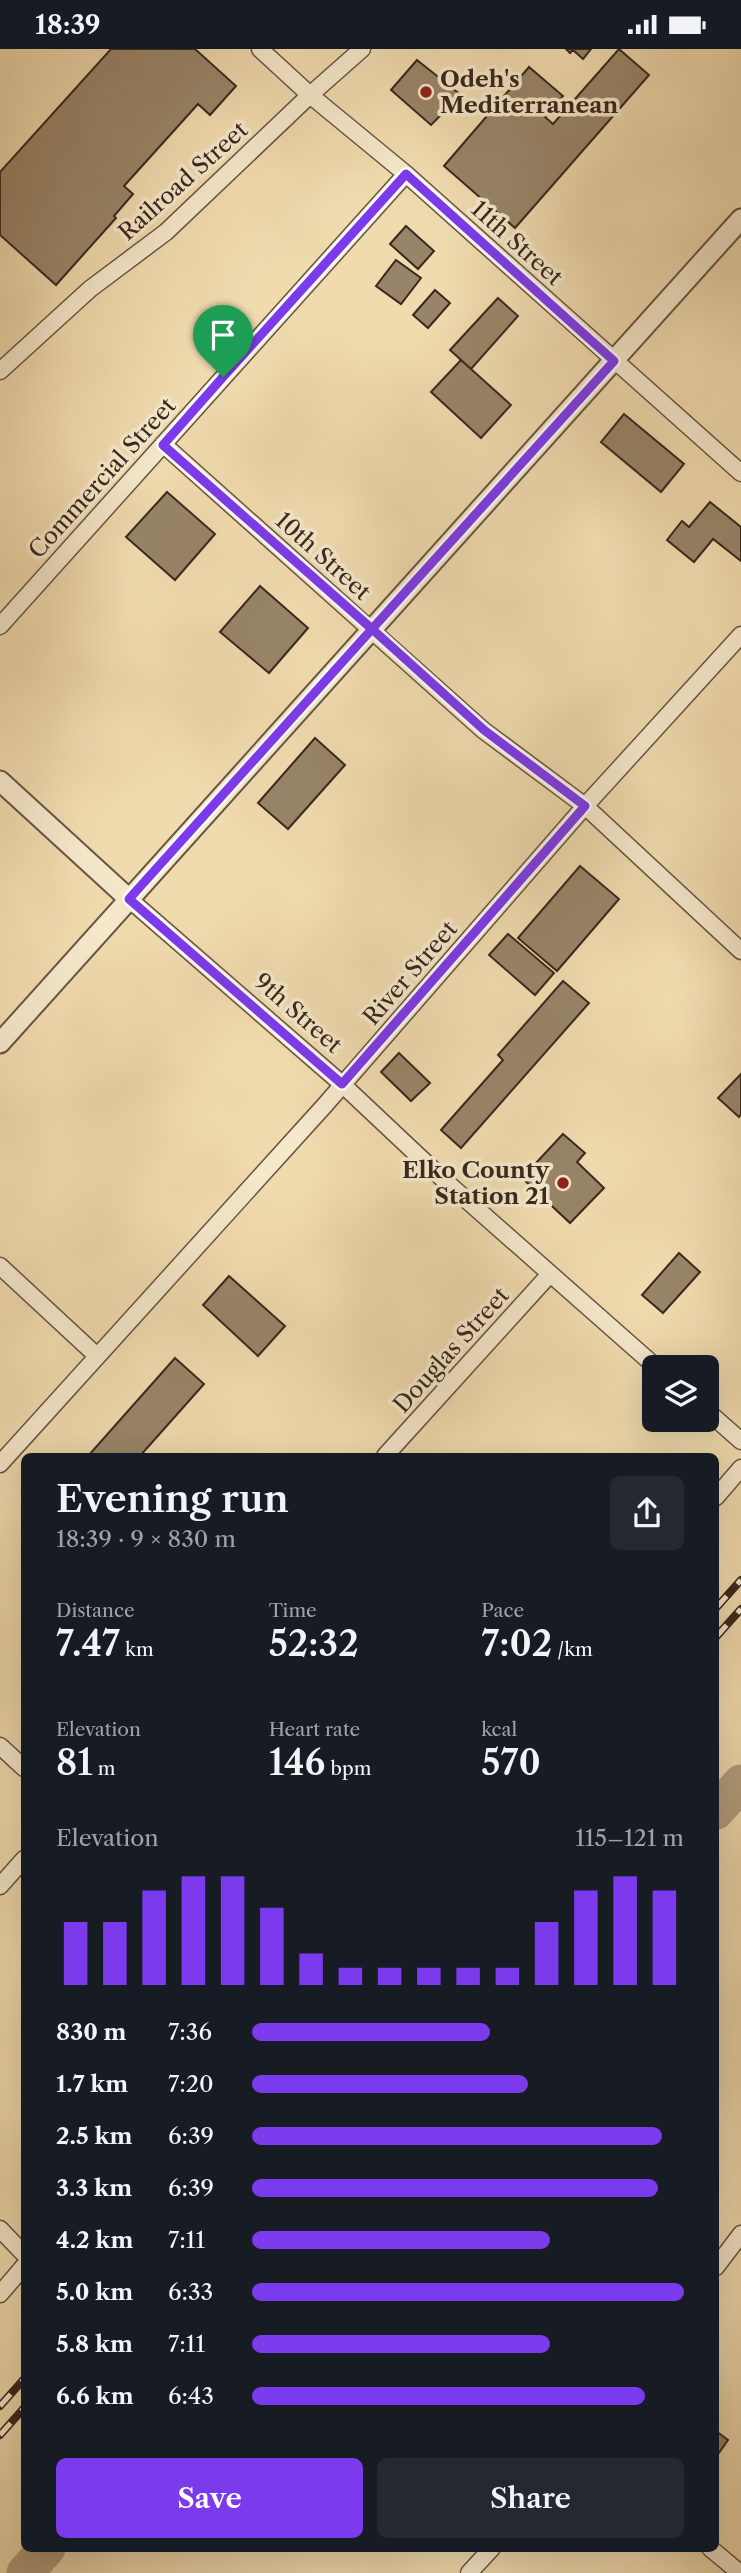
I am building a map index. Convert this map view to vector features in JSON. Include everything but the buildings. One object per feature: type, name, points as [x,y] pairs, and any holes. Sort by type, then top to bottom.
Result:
[{"type":"street","name":"11th Street","points":[[260,49],[310,95],[406,174],[741,473]]},
{"type":"street","name":"Railroad Street","points":[[0,371],[90,289],[166,232],[362,49]]},
{"type":"street","name":"Commercial Street","points":[[0,626],[406,174]]},
{"type":"street","points":[[0,1043],[741,219]]},
{"type":"street","name":"10th Street","points":[[163,445],[484,730],[585,806],[741,951]]},
{"type":"street","name":"River Street","points":[[0,1464],[342,1084],[585,806],[741,635]]},
{"type":"street","name":"9th Street","points":[[0,781],[642,1355]]},
{"type":"street","points":[[0,1266],[97,1356]]},
{"type":"street","name":"Douglas Street","points":[[388,1453],[550,1274]]},
{"type":"street","points":[[719,1422],[741,1441]]},
{"type":"street","points":[[719,1494],[741,1468]]},
{"type":"street","points":[[0,1746],[21,1765]]},
{"type":"street","points":[[0,1886],[21,1862]]},
{"type":"street","points":[[0,2229],[21,2252]]},
{"type":"street","points":[[719,2263],[741,2234]]},
{"type":"street","points":[[0,2294],[21,2270]]},
{"type":"street","points":[[469,2573],[488,2552]]},
{"type":"street","points":[[715,2552],[740,2573]]},
{"type":"waterway","points":[[719,1808],[741,1783]]},
{"type":"waterway","points":[[25,2573],[43,2552]]},
{"type":"railway","points":[[719,1605],[741,1580]]},
{"type":"railway","points":[[719,1634],[741,1609]]},
{"type":"railway","points":[[0,2406],[21,2382]]},
{"type":"railway","points":[[0,2435],[21,2411]]},
{"type":"place","name":"Odeh's Mediterranean","points":[[426,92]]},
{"type":"place","name":"Elko County Station 21","points":[[563,1183]]},
{"type":"route","points":[[223,377],[163,445],[372,629],[129,899],[342,1084],[585,806],[484,730],[372,629],[614,361],[406,174],[223,377]]}]
